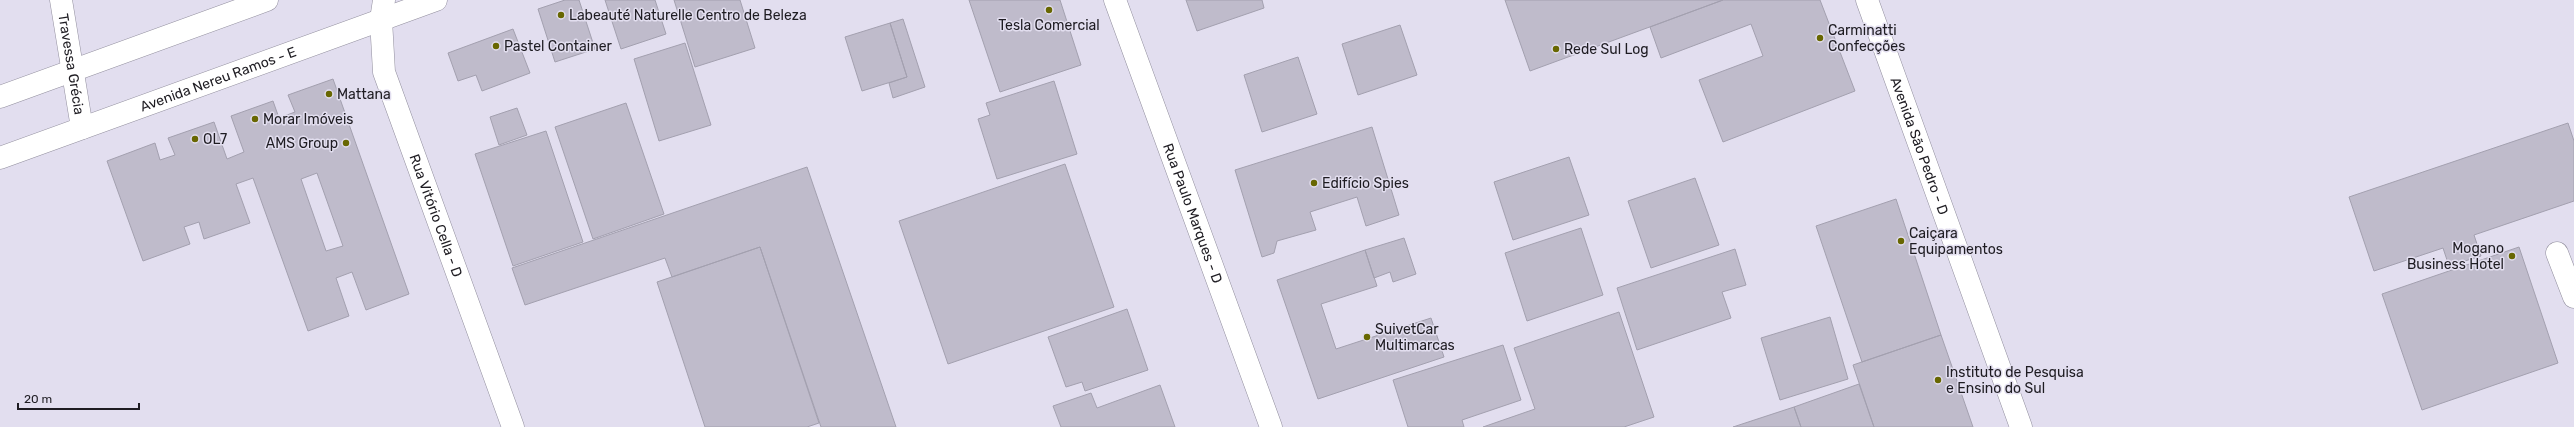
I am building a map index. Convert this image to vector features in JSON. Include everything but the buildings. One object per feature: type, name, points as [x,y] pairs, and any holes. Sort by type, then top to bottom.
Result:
[{"type":"street","name":"Travessa Grécia","points":[[61,0],[82,128]]},
{"type":"street","points":[[0,97],[267,0]]},
{"type":"street","name":"Avenida Nereu Ramos - E","points":[[0,158],[82,128],[382,10],[436,0]]},
{"type":"street","name":"Rua Paulo Marques - D","points":[[1115,0],[1271,427]]},
{"type":"street","name":"Avenida São Pedro - D","points":[[1867,0],[2021,427]]},
{"type":"street","name":"Rua Vitório Cella - D","points":[[382,10],[384,72],[513,427]]},
{"type":"street","points":[[2558,253],[2574,297]]},
{"type":"place","name":"Tesla Comercial","points":[[1049,10]]},
{"type":"place","name":"Labeauté Naturelle Centro de Beleza","points":[[561,15]]},
{"type":"place","name":"Carminatti Confecções","points":[[1820,38]]},
{"type":"place","name":"Pastel Container","points":[[496,46]]},
{"type":"place","name":"Rede Sul Log","points":[[1556,49]]},
{"type":"place","name":"Mattana","points":[[329,94]]},
{"type":"place","name":"Morar Imóveis","points":[[255,119]]},
{"type":"place","name":"OL7","points":[[195,139]]},
{"type":"place","name":"AMS Group","points":[[346,143]]},
{"type":"place","name":"Edifício Spies","points":[[1314,183]]},
{"type":"place","name":"Caiçara Equipamentos","points":[[1901,241]]},
{"type":"place","name":"Mogano Business Hotel","points":[[2512,256]]},
{"type":"place","name":"SuivetCar Multimarcas","points":[[1367,337]]},
{"type":"place","name":"Instituto de Pesquisa e Ensino do Sul","points":[[1938,380]]}]
